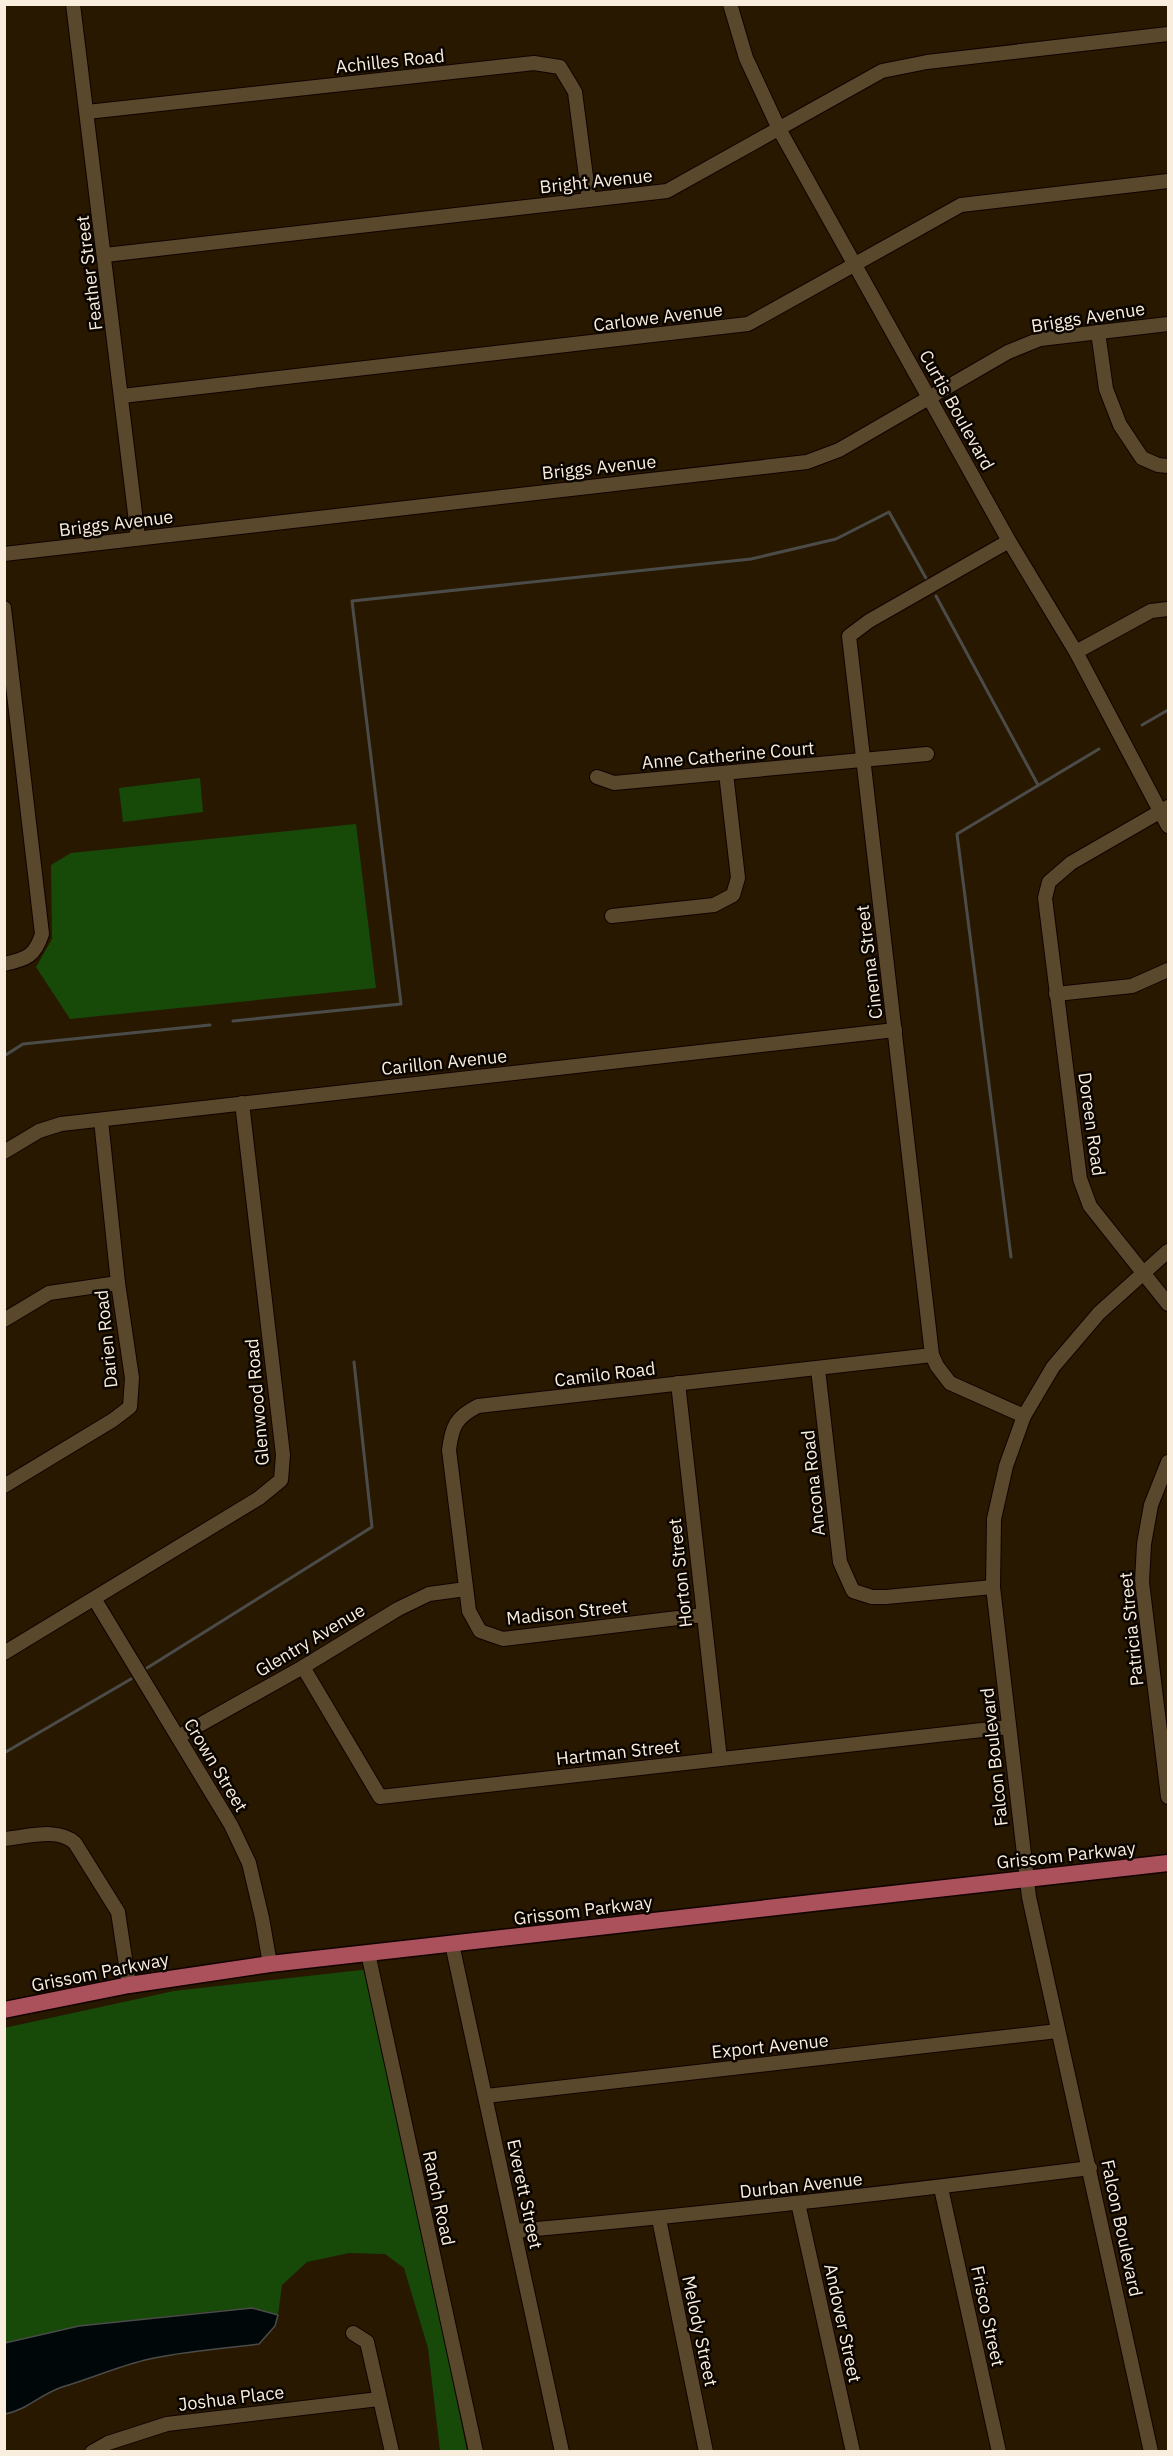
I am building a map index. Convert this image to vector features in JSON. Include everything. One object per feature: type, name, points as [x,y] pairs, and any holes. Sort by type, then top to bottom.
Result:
[{"type":"main road","name":"Grissom Parkway","points":[[4,2010],[129,1984],[270,1964],[1168,1863]]},
{"type":"street","name":"Feather Street","points":[[73,4],[138,538]]},
{"type":"street","name":"Curtis Boulevard","points":[[730,4],[746,58],[779,129],[856,263],[1009,541],[1076,652],[1164,809],[1168,826]]},
{"type":"street","name":"Bright Avenue","points":[[105,255],[667,191],[882,71],[927,62],[1168,34]]},
{"type":"street","name":"Achilles Road","points":[[87,112],[534,63],[560,67],[575,92],[590,200]]},
{"type":"street","name":"Carlowe Avenue","points":[[122,396],[748,324],[961,205],[1168,181]]},
{"type":"street","name":"Briggs Avenue","points":[[4,554],[807,462],[839,450],[1008,352],[1040,339],[1168,324]]},
{"type":"street","points":[[1098,332],[1106,389],[1120,425],[1142,458],[1158,465],[1168,466]]},
{"type":"street","name":"Cinema Street","points":[[1009,541],[869,621],[849,636],[932,1355],[950,1383],[1024,1416]]},
{"type":"street","points":[[4,608],[42,934],[37,950],[26,957],[4,964]]},
{"type":"street","points":[[1076,652],[1151,611],[1168,609]]},
{"type":"street","name":"Anne Catherine Court","points":[[597,777],[614,783],[780,770],[862,759],[927,754]]},
{"type":"street","points":[[612,915],[714,905],[733,896],[738,878],[726,773]]},
{"type":"street","name":"Doreen Road","points":[[1164,809],[1071,863],[1048,882],[1045,898],[1080,1179],[1090,1206],[1168,1304]]},
{"type":"street","points":[[1056,994],[1132,986],[1168,970]]},
{"type":"street","name":"Carillon Avenue","points":[[4,1152],[39,1131],[61,1124],[895,1030]]},
{"type":"street","name":"Glenwood Road","points":[[4,1653],[95,1600],[259,1497],[281,1480],[283,1455],[242,1103]]},
{"type":"street","name":"Darien Road","points":[[4,1486],[113,1420],[130,1407],[132,1378],[118,1283],[101,1120]]},
{"type":"street","name":"Falcon Boulevard","points":[[1152,2451],[1026,1878],[993,1587],[994,1519],[1006,1466],[1024,1416],[1053,1367],[1099,1313],[1168,1251]]},
{"type":"street","points":[[4,1320],[49,1293],[118,1283]]},
{"type":"street","name":"Camilo Road","points":[[466,1589],[449,1450],[451,1433],[462,1414],[478,1406],[932,1355]]},
{"type":"street","name":"Ancona Road","points":[[819,1369],[840,1562],[853,1591],[872,1597],[886,1597],[993,1587]]},
{"type":"street","name":"Horton Street","points":[[678,1383],[720,1759]]},
{"type":"street","name":"Patricia Street","points":[[1168,1462],[1151,1505],[1144,1544],[1142,1582],[1168,1797]]},
{"type":"street","name":"Madison Street","points":[[466,1589],[469,1611],[480,1631],[503,1639],[703,1615]]},
{"type":"street","name":"Glentry Avenue","points":[[178,1737],[303,1667],[398,1609],[429,1594],[466,1589]]},
{"type":"street","name":"Crown Street","points":[[95,1600],[231,1825],[249,1863],[270,1964]]},
{"type":"street","name":"Hartman Street","points":[[303,1667],[380,1797],[1009,1726]]},
{"type":"street","points":[[4,1839],[49,1834],[67,1835],[75,1843],[118,1912],[129,1984]]},
{"type":"street","name":"Everett Street","points":[[452,1944],[562,2451]]},
{"type":"street","name":"Ranch Road","points":[[368,1953],[476,2451]]},
{"type":"street","name":"Export Avenue","points":[[486,2096],[1059,2031]]},
{"type":"street","name":"Durban Avenue","points":[[515,2231],[659,2219],[1090,2169]]},
{"type":"street","name":"Frisco Street","points":[[941,2188],[999,2451]]},
{"type":"street","name":"Andover Street","points":[[798,2203],[853,2451]]},
{"type":"street","name":"Melody Street","points":[[659,2219],[706,2451]]},
{"type":"street","points":[[352,2333],[367,2342],[392,2451]]},
{"type":"street","name":"Joshua Place","points":[[92,2451],[108,2443],[167,2424],[379,2399]]},
{"type":"green space","points":[[200,778],[203,812],[123,822],[119,788]]},
{"type":"green space","points":[[356,824],[376,988],[70,1019],[36,967],[52,939],[51,865],[71,853]]},
{"type":"green space","points":[[370,1969],[467,2451],[440,2451],[428,2348],[404,2268],[385,2254],[349,2253],[307,2262],[282,2285],[278,2315],[252,2308],[214,2311],[79,2326],[5,2343],[4,2028],[174,1991]]},
{"type":"shaded area","points":[[252,2308],[278,2315],[275,2326],[259,2344],[173,2354],[135,2363],[62,2387],[20,2409],[5,2414],[5,2343],[79,2326]]},
{"type":"waterway","points":[[233,1021],[401,1004],[352,601],[751,559],[836,539],[889,512],[927,580]]},
{"type":"waterway","points":[[936,596],[1038,785]]},
{"type":"waterway","points":[[1142,725],[1168,710]]},
{"type":"waterway","points":[[1011,1257],[957,834],[1099,749]]},
{"type":"waterway","points":[[4,1056],[23,1044],[210,1025]]},
{"type":"waterway","points":[[147,1668],[372,1527],[354,1362]]},
{"type":"waterway","points":[[4,1753],[131,1679]]}]
